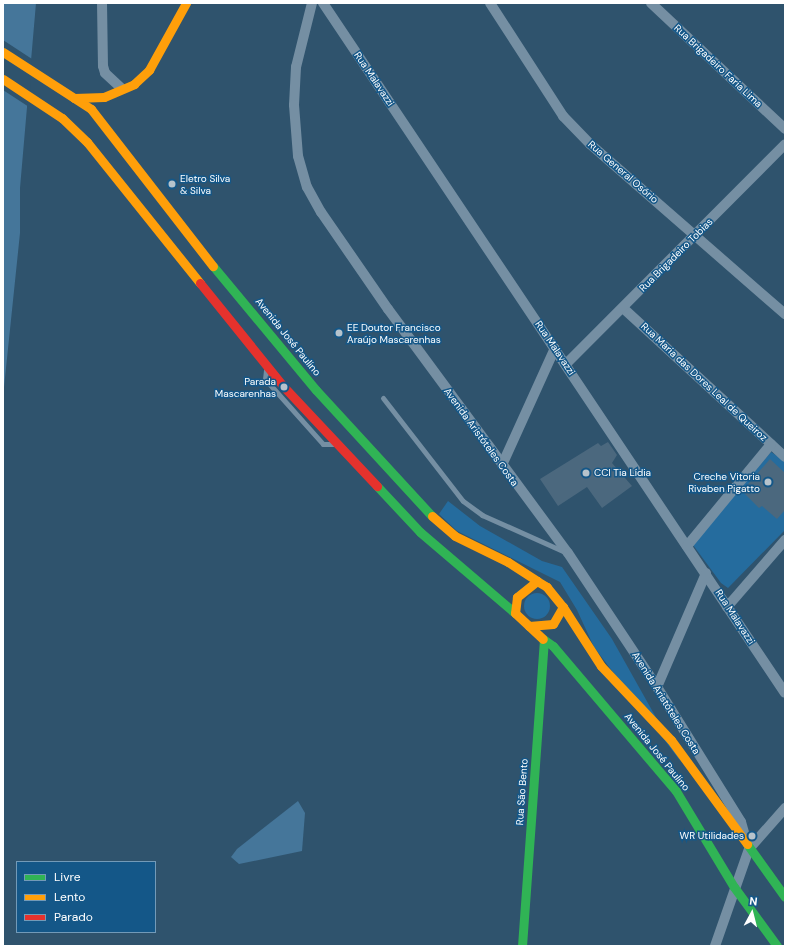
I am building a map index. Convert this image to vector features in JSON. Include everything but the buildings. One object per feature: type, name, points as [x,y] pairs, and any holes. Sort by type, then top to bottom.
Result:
[{"type":"main road","points":[[74,98],[104,96],[134,84],[149,70],[186,3]]},
{"type":"main road","name":"Avenida José Paulino","points":[[3,52],[91,109],[109,129],[166,208],[316,390],[422,505],[455,536],[508,562],[537,581]]},
{"type":"main road","points":[[3,79],[36,99],[62,118],[87,142],[266,365],[337,444],[420,532],[529,626],[553,624]]},
{"type":"main road","points":[[515,613],[516,597],[527,586],[537,581],[547,587],[563,606],[544,640]]},
{"type":"main road","name":"Avenida José Paulino","points":[[563,606],[601,666],[671,740],[785,897]]},
{"type":"main road","name":"Avenida José Paulino","points":[[529,626],[544,640],[676,791],[734,887],[777,946]]},
{"type":"main road","name":"Rua São Bento","points":[[522,946],[544,640]]},
{"type":"street","points":[[102,3],[104,70],[122,89]]},
{"type":"street","name":"Avenida Aristóteles Costa","points":[[312,3],[296,67],[294,105],[298,156],[307,187],[320,212],[388,309],[568,553],[657,687],[741,822],[749,849]]},
{"type":"street","name":"Rua Malavazzi","points":[[323,3],[785,693]]},
{"type":"street","name":"Rua General Osório","points":[[490,3],[563,116],[590,144],[785,314]]},
{"type":"street","name":"Rua Brigadeiro Faria Lima","points":[[651,3],[785,129]]},
{"type":"street","name":"Rua Brigadeiro Tobias","points":[[566,364],[785,144]]},
{"type":"street","name":"Rua Maria das Dores Leal de Queiroz","points":[[623,308],[785,457]]},
{"type":"street","points":[[502,465],[555,348]]},
{"type":"street","points":[[687,546],[771,444]]},
{"type":"street","points":[[727,607],[785,540]]},
{"type":"street","points":[[657,687],[706,573]]},
{"type":"street","points":[[715,946],[734,887],[749,849],[785,808]]},
{"type":"lane","points":[[383,398],[463,501],[482,515],[568,553]]},
{"type":"shaded area","points":[[3,3],[36,3],[20,188],[20,233],[3,397]]},
{"type":"shaded area","points":[[771,452],[785,461],[785,530],[728,588],[721,583],[693,545]]},
{"type":"shaded area","points":[[448,501],[480,526],[542,561],[562,567],[612,639],[681,762],[594,647],[577,610],[560,582],[457,531],[439,514]]},
{"type":"shaded area","points":[[537,593],[546,597],[550,606],[546,615],[537,619],[528,615],[524,606],[528,597]]},
{"type":"shaded area","points":[[298,801],[305,813],[302,851],[239,864],[231,857],[237,849]]},
{"type":"pier","points":[[3,40],[32,59],[29,107],[3,90]]},
{"type":"traffic: fast","points":[[213,266],[316,390],[432,516]]},
{"type":"traffic: fast","points":[[377,486],[420,532],[515,613]]},
{"type":"traffic: fast","points":[[543,639],[553,646],[676,791],[734,887],[777,946]]},
{"type":"traffic: fast","points":[[522,946],[544,640]]},
{"type":"traffic: fast","points":[[747,844],[785,897]]},
{"type":"traffic: slow","points":[[74,98],[104,97],[134,84],[149,70],[186,3]]},
{"type":"traffic: slow","points":[[3,52],[91,109],[213,266]]},
{"type":"traffic: slow","points":[[3,79],[62,118],[87,142],[200,283]]},
{"type":"traffic: slow","points":[[432,516],[455,536],[508,562],[537,581]]},
{"type":"traffic: slow","points":[[529,626],[553,624],[563,607],[547,587],[537,581],[517,597],[515,613],[543,639]]},
{"type":"traffic: slow","points":[[563,607],[601,666],[671,740],[747,844]]},
{"type":"traffic: jam","points":[[200,283],[284,387],[377,486]]},
{"type":"place","name":"Eletro Silva & Silva","points":[[172,184]]},
{"type":"place","name":"EE Doutor Francisco Araújo Mascarenhas","points":[[339,333]]},
{"type":"place","name":"Parada Mascarenhas","points":[[284,387]]},
{"type":"place","name":"CCI Tia Lídia","points":[[586,473]]},
{"type":"place","name":"Creche Vitoria Rivaben Pigatto","points":[[768,482]]},
{"type":"place","name":"WR Utilidades","points":[[752,836]]}]
